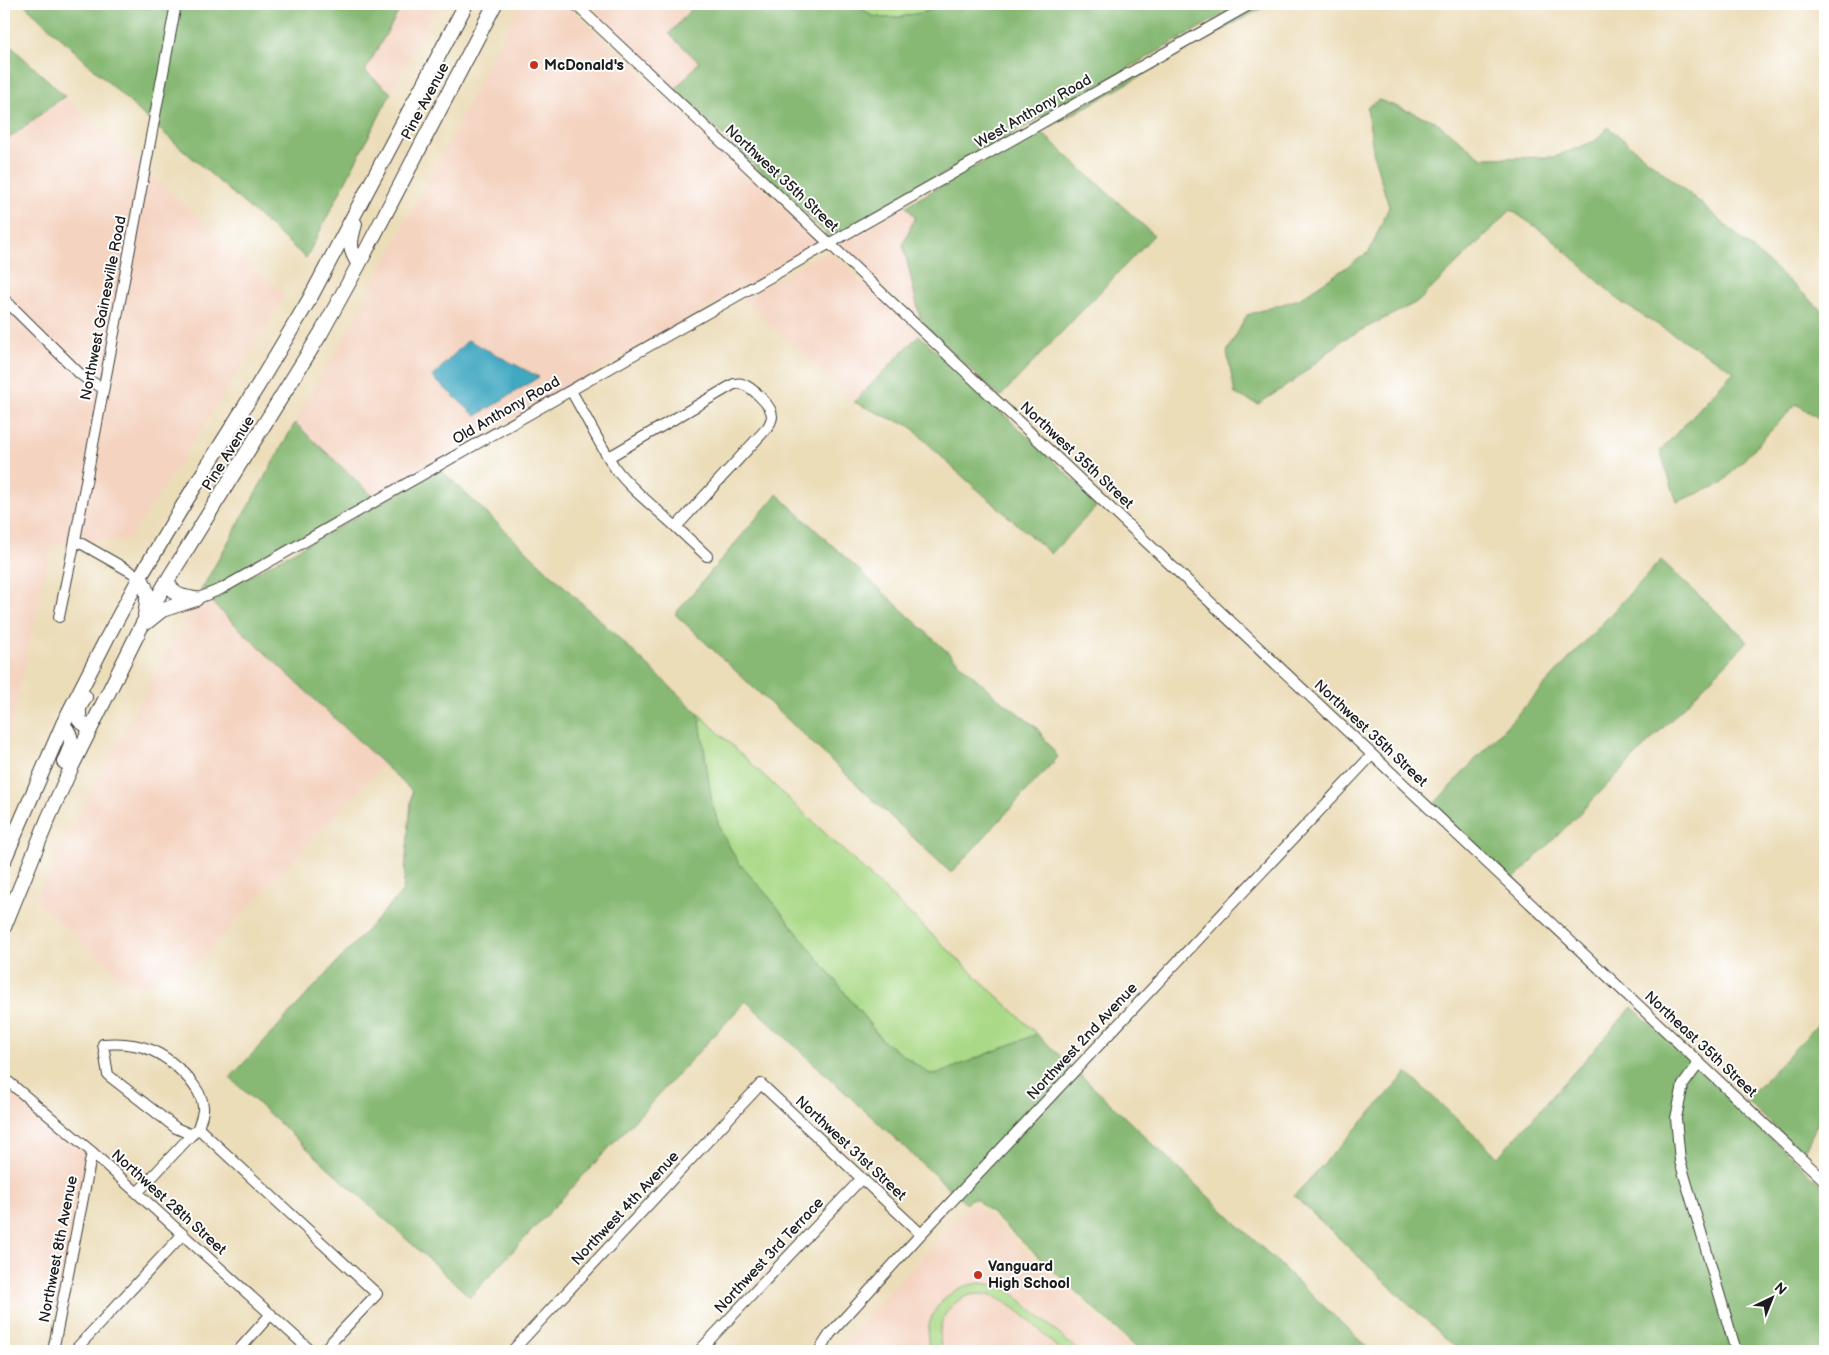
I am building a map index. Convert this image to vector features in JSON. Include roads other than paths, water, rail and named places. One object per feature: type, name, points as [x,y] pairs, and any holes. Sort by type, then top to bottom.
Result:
[{"type":"highway","name":"Pine Avenue","points":[[4,860],[64,724],[107,638],[140,577],[304,308],[466,4]]},
{"type":"highway","name":"Pine Avenue","points":[[4,927],[48,820],[90,728],[142,626],[167,582],[321,333],[359,264],[494,4]]},
{"type":"highway","points":[[359,264],[352,254],[351,240],[361,204]]},
{"type":"highway","points":[[140,577],[146,586],[148,600],[142,626]]},
{"type":"highway","points":[[167,582],[172,591],[178,596],[196,599]]},
{"type":"highway","points":[[142,626],[162,610],[196,599]]},
{"type":"highway","points":[[90,728],[79,720],[79,708],[108,654],[110,645],[107,638]]},
{"type":"highway","points":[[30,863],[30,841],[72,745],[71,733],[64,724]]},
{"type":"street","name":"Northwest Gainesville Road","points":[[59,617],[176,4]]},
{"type":"street","name":"Northwest 35th Street","points":[[575,4],[1557,929]]},
{"type":"street","name":"West Anthony Road","points":[[830,244],[1251,4]]},
{"type":"street","name":"Old Anthony Road","points":[[196,599],[220,589],[830,244]]},
{"type":"street","points":[[4,299],[80,374],[103,388]]},
{"type":"street","points":[[609,457],[734,384],[742,384],[750,388],[768,405],[772,419],[768,427],[676,527]]},
{"type":"street","points":[[571,391],[609,457],[624,478],[707,556]]},
{"type":"street","points":[[75,540],[140,577]]},
{"type":"street","name":"Northwest 2nd Avenue","points":[[819,1351],[830,1334],[921,1234],[1372,754]]},
{"type":"street","name":"Northeast 35th Street","points":[[1557,929],[1825,1181]]},
{"type":"street","points":[[138,1192],[195,1132],[204,1107],[202,1098],[196,1087],[169,1058],[148,1048],[120,1043],[103,1044],[108,1075],[176,1128],[195,1132],[377,1294],[323,1351]]},
{"type":"street","points":[[1698,1062],[1683,1085],[1676,1118],[1680,1161],[1736,1351]]},
{"type":"street","name":"Northwest 28th Street","points":[[4,1078],[138,1192],[311,1351]]},
{"type":"street","name":"Northwest 31st Street","points":[[761,1084],[921,1234]]},
{"type":"street","name":"Northwest 4th Avenue","points":[[512,1351],[761,1084]]},
{"type":"street","name":"Northwest 8th Avenue","points":[[54,1351],[92,1152]]},
{"type":"street","name":"Northwest 3rd Terrace","points":[[699,1351],[862,1179]]},
{"type":"street","points":[[74,1351],[183,1234]]},
{"type":"street","points":[[238,1351],[271,1314]]},
{"type":"water","points":[[468,340],[539,377],[476,416],[432,377]]},
{"type":"place","name":"McDonald's","points":[[534,65]]},
{"type":"place","name":"Vanguard High School","points":[[978,1275]]}]
